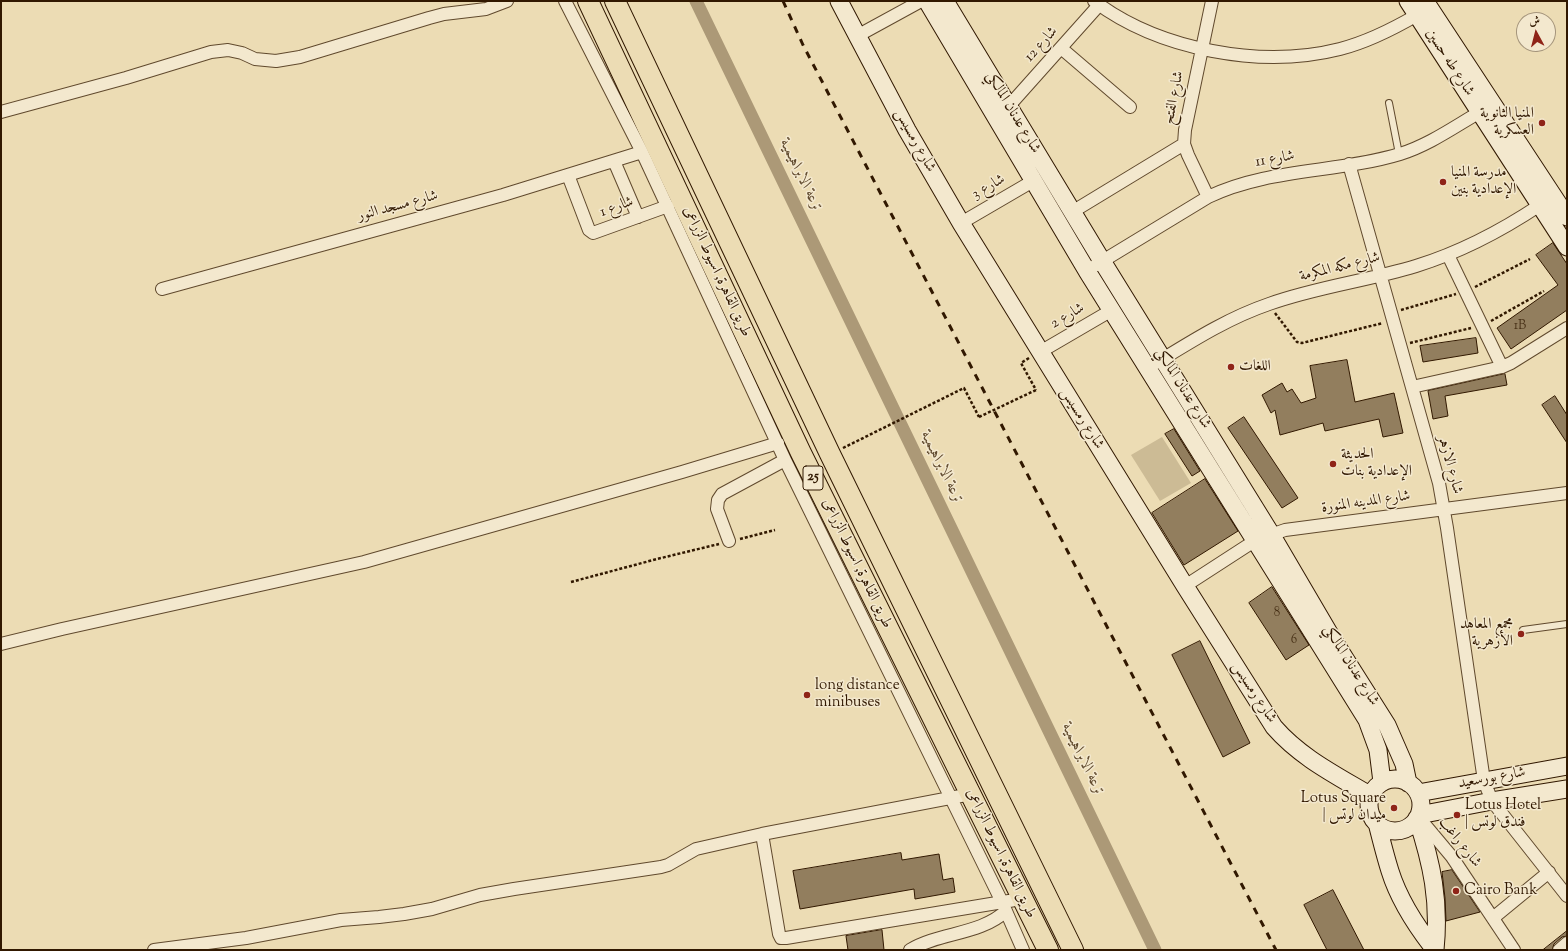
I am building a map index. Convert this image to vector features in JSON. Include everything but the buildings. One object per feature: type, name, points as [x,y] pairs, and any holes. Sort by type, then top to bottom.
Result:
[{"type":"highway","name":"طريق القاهرة, اسيوط الزراعى","points":[[588,1],[788,452],[971,794],[1010,904],[1048,950]]},
{"type":"highway","name":"طريق القاهرة, اسيوط الزراعى","points":[[615,1],[824,442],[1073,950]]},
{"type":"highway","points":[[788,452],[824,442]]},
{"type":"main road","name":"شارع رمسيس","points":[[839,1],[907,130],[961,223],[1185,586],[1274,727],[1285,739],[1309,759],[1371,796]]},
{"type":"main road","name":"شارع عدنان المالكي","points":[[927,1],[1033,181],[1148,368],[1332,638],[1387,725],[1413,788]]},
{"type":"main road","name":"شارع عدنان المالكي","points":[[945,1],[1008,107],[1163,359],[1367,720],[1378,750],[1382,782]]},
{"type":"main road","name":"شارع طه حسين","points":[[1417,6],[1480,112],[1567,247]]},
{"type":"main road","name":"شارع طه حسين","points":[[1417,6],[1567,217]]},
{"type":"main road","name":"شارع بورسعيد","points":[[1413,788],[1484,781],[1567,766]]},
{"type":"main road","points":[[1377,823],[1390,830],[1406,828],[1412,824],[1418,816],[1421,808],[1413,788],[1395,779],[1382,782],[1374,790],[1371,796],[1371,813],[1377,823],[1390,871],[1399,894],[1423,935],[1435,950]]},
{"type":"main road","name":"شارع بورسعيد","points":[[1418,816],[1492,801],[1567,789]]},
{"type":"main road","points":[[1418,816],[1431,864],[1435,886],[1438,910],[1435,950]]},
{"type":"street","points":[[1,112],[126,78],[211,52],[228,50],[255,58],[276,61],[300,57],[429,18],[444,14],[486,9],[507,1]]},
{"type":"street","name":"طريق القاهرة, اسيوط الزراعى","points":[[564,1],[642,152],[788,452],[950,798],[1010,904],[1023,950]]},
{"type":"street","points":[[857,36],[921,1]]},
{"type":"street","name":"شارع الفتح","points":[[1208,197],[1184,144],[1185,130],[1212,1]]},
{"type":"street","points":[[1096,3],[1138,27],[1158,35],[1202,48],[1229,54],[1285,58],[1313,55],[1340,49],[1367,40],[1393,29],[1417,6]]},
{"type":"street","name":"شارع 12","points":[[1008,107],[1061,48],[1096,3]]},
{"type":"street","points":[[1061,48],[1130,107]]},
{"type":"street","name":"شارع 11","points":[[1087,270],[1208,197],[1224,190],[1252,180],[1349,164],[1398,154],[1423,145],[1480,112]]},
{"type":"street","points":[[1072,212],[1184,144]]},
{"type":"street","name":"شارع مسجد النور","points":[[162,289],[503,195],[642,152]]},
{"type":"street","points":[[614,161],[638,217]]},
{"type":"street","name":"شارع الازهر","points":[[1349,164],[1412,388],[1444,509],[1484,781],[1492,801],[1567,896]]},
{"type":"street","name":"شارع 1","points":[[568,175],[590,232],[595,233],[668,206]]},
{"type":"street","name":"شارع 3","points":[[961,223],[1033,181]]},
{"type":"street","name":"شارع مكه المكرمة","points":[[1148,368],[1218,326],[1268,304],[1304,293],[1414,266],[1448,255],[1505,228],[1540,204]]},
{"type":"street","points":[[1448,255],[1502,367]]},
{"type":"street","name":"شارع 2","points":[[1040,352],[1112,310]]},
{"type":"street","points":[[1412,388],[1502,367],[1511,363],[1567,328]]},
{"type":"street","points":[[729,541],[717,508],[718,500],[722,494],[788,452]]},
{"type":"street","points":[[1,644],[62,628],[349,566],[675,475],[788,452]]},
{"type":"street","name":"شارع المدينه المنورة","points":[[1185,586],[1264,537],[1285,530],[1567,493]]},
{"type":"street","points":[[154,950],[246,938],[341,920],[404,914],[432,909],[480,896],[514,889],[661,867],[696,849],[762,834],[971,794]]},
{"type":"street","name":"شارع راغب","points":[[1418,816],[1452,857],[1514,950]]},
{"type":"street","points":[[762,834],[778,934],[781,938],[1010,904]]},
{"type":"street","points":[[1493,918],[1548,872]]},
{"type":"street","points":[[910,950],[920,944],[985,924],[996,919],[1010,904]]},
{"type":"street","points":[[1559,950],[1567,943]]},
{"type":"lane","points":[[1389,103],[1398,154]]},
{"type":"lane","points":[[1523,630],[1567,624]]},
{"type":"path","points":[[1268,304],[1296,342],[1302,343],[1393,321]]},
{"type":"path","points":[[851,444],[964,388],[979,417],[1036,390],[1024,369]]},
{"type":"path","points":[[571,582],[775,530]]},
{"type":"shaded area","points":[[1162,437],[1191,483],[1160,501],[1131,455]]},
{"type":"waterway","name":"ترعة الابراهيمية","points":[[696,1],[1155,950]]},
{"type":"railway","points":[[783,1],[803,45],[1276,950]]},
{"type":"place","name":"المنيا الثانوية العسكرية","points":[[1542,123]]},
{"type":"place","name":"مدرسة المنيا الإعدادية بنين","points":[[1443,182]]},
{"type":"place","name":"اللغات","points":[[1231,367]]},
{"type":"place","name":"الحديثة الإعدادية بنات","points":[[1333,464]]},
{"type":"place","name":"مجمع المعاهد الأزهرية","points":[[1521,634]]},
{"type":"place","name":"long distance minibuses","points":[[807,695]]},
{"type":"place","name":"Lotus Square | ميدان لوتس","points":[[1394,808]]},
{"type":"place","name":"Lotus Hotel | فندق لوتس","points":[[1457,815]]},
{"type":"place","name":"Cairo Bank","points":[[1456,891]]}]
